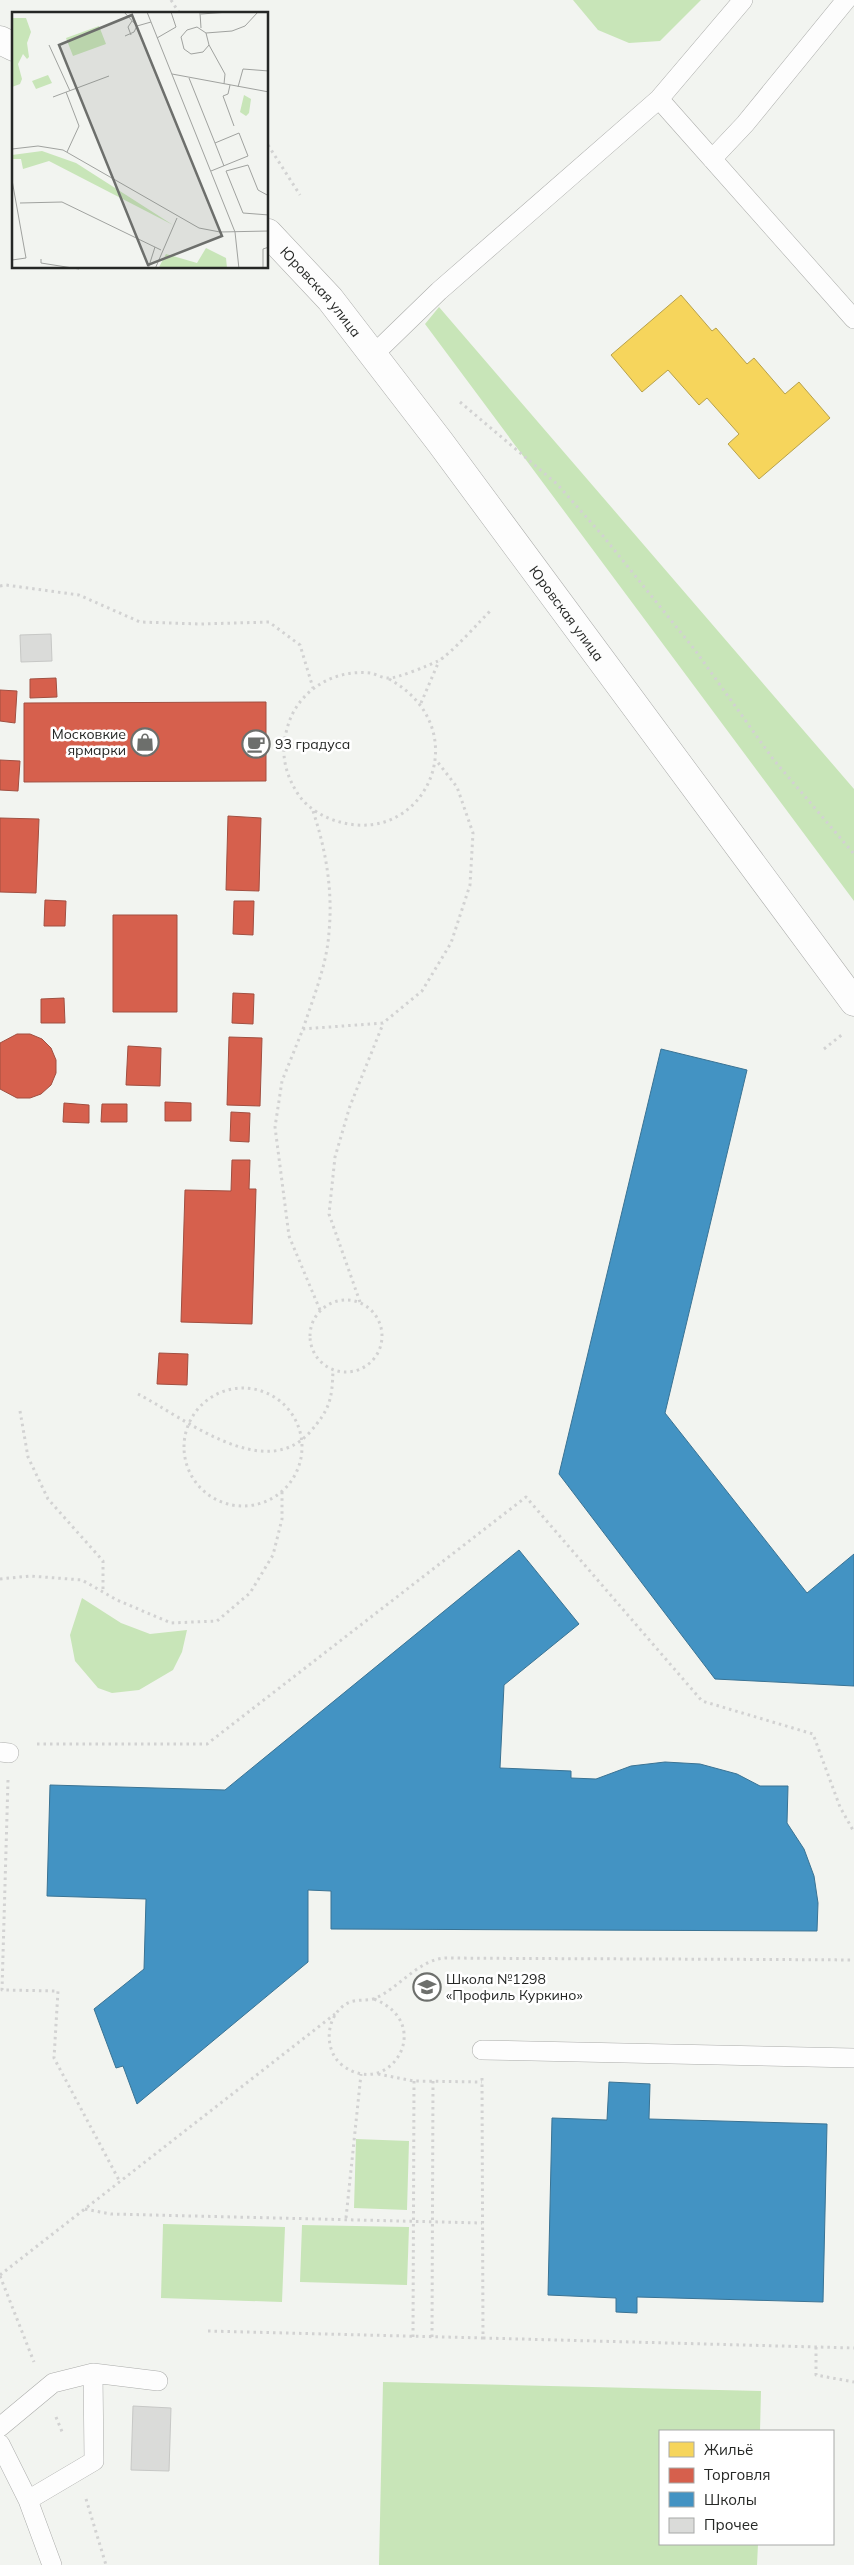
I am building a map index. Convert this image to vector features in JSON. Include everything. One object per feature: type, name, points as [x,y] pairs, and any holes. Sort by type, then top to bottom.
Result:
[{"type":"street","points":[[0,40],[12,45]]},
{"type":"street","name":"Юровская улица","points":[[269,234],[330,299],[373,354],[854,1002]]},
{"type":"lane","points":[[373,354],[439,291],[659,99],[743,0]]},
{"type":"lane","points":[[712,159],[745,124],[846,0]]},
{"type":"lane","points":[[659,99],[854,319]]},
{"type":"lane","points":[[482,2050],[854,2058]]},
{"type":"lane","points":[[28,2500],[94,2461],[93,2373]]},
{"type":"lane","points":[[0,2427],[53,2383],[93,2373],[158,2381]]},
{"type":"lane","points":[[0,2444],[28,2500],[52,2565]]},
{"type":"path","points":[[171,0],[179,12]]},
{"type":"path","points":[[269,148],[300,195]]},
{"type":"path","points":[[460,402],[557,484],[603,536],[695,650],[773,759],[854,854]]},
{"type":"path","points":[[0,586],[6,585],[79,595],[140,622],[200,624],[269,622],[300,645],[313,688]]},
{"type":"path","points":[[421,703],[440,660],[492,609]]},
{"type":"path","points":[[389,678],[440,660]]},
{"type":"path","points":[[350,673],[370,674],[389,678],[407,688],[421,703],[431,720],[436,739],[436,760],[431,779],[421,796],[407,810],[389,820],[370,825],[350,825],[330,820],[313,810],[299,796],[289,778],[284,752],[284,739],[289,720],[299,702],[313,688],[331,678],[350,673]]},
{"type":"path","points":[[360,1302],[329,1214],[335,1157],[347,1114],[369,1053],[383,1023],[422,990],[451,943],[470,884],[473,833],[457,787],[436,760]]},
{"type":"path","points":[[313,810],[324,846],[330,894],[329,934],[322,972],[303,1029],[282,1081],[275,1127],[289,1236],[320,1310]]},
{"type":"path","points":[[303,1029],[383,1023]]},
{"type":"path","points":[[824,1049],[847,1031]]},
{"type":"path","points":[[346,1300],[360,1302],[372,1310],[380,1322],[383,1336],[380,1349],[373,1362],[361,1369],[347,1372],[333,1370],[321,1362],[313,1350],[310,1336],[312,1322],[320,1310],[332,1302],[346,1300]]},
{"type":"path","points":[[138,1394],[189,1423],[241,1449],[274,1452],[302,1441],[319,1422],[332,1400],[333,1370]]},
{"type":"path","points":[[237,1388],[255,1390],[273,1396],[287,1408],[297,1423],[302,1441],[301,1460],[294,1477],[282,1491],[267,1501],[249,1506],[231,1505],[213,1498],[199,1487],[189,1471],[184,1454],[185,1435],[189,1423],[204,1403],[219,1393],[237,1388]]},
{"type":"path","points":[[20,1411],[28,1457],[48,1498],[103,1561],[103,1592]]},
{"type":"path","points":[[0,1579],[30,1576],[82,1580],[103,1592],[171,1623],[217,1621],[250,1593],[273,1555],[282,1520],[282,1491]]},
{"type":"path","points":[[120,2182],[54,2058],[58,1991],[2,1990],[5,1752],[9,1744],[207,1744],[526,1496],[702,1701],[813,1734],[840,1807],[854,1832]]},
{"type":"path","points":[[374,1999],[435,1958],[854,1960]]},
{"type":"path","points":[[0,2276],[348,2003],[361,1999],[374,1999],[388,2004],[399,2015],[404,2028],[405,2043],[400,2057],[390,2067],[377,2073]]},
{"type":"path","points":[[338,2012],[331,2024],[329,2037],[331,2050],[338,2062],[349,2070],[361,2074],[377,2073],[414,2081],[482,2082]]},
{"type":"path","points":[[482,2050],[483,2338]]},
{"type":"path","points":[[346,2218],[361,2074]]},
{"type":"path","points":[[413,2337],[414,2081]]},
{"type":"path","points":[[432,2337],[433,2081]]},
{"type":"path","points":[[85,2209],[111,2214],[346,2218],[482,2223]]},
{"type":"path","points":[[208,2331],[854,2348]]},
{"type":"path","points":[[816,2347],[816,2375],[854,2382]]},
{"type":"green space","points":[[573,0],[701,0],[660,41],[629,43],[598,30]]},
{"type":"green space","points":[[439,307],[854,789],[854,901],[425,324]]},
{"type":"green space","points":[[82,1598],[121,1623],[150,1634],[187,1630],[182,1652],[173,1670],[139,1690],[112,1693],[98,1688],[75,1661],[70,1635]]},
{"type":"green space","points":[[356,2139],[409,2141],[407,2210],[354,2208]]},
{"type":"green space","points":[[163,2224],[285,2227],[282,2302],[161,2298]]},
{"type":"green space","points":[[302,2225],[409,2227],[407,2285],[300,2282]]},
{"type":"green space","points":[[383,2382],[761,2391],[760,2430],[659,2430],[659,2545],[758,2545],[757,2565],[379,2565]]},
{"type":"building: Жильё","points":[[681,295],[712,331],[716,328],[747,364],[754,358],[785,394],[799,382],[830,418],[759,479],[728,444],[739,434],[707,398],[699,405],[668,370],[642,392],[611,355]]},
{"type":"building: Торговля","points":[[56,678],[57,697],[30,698],[30,679]]},
{"type":"building: Торговля","points":[[0,690],[17,691],[15,723],[0,721]]},
{"type":"building: Торговля","name":"Московкие ярмарки","points":[[266,702],[266,781],[24,782],[24,703]]},
{"type":"building: Торговля","points":[[0,760],[20,761],[18,791],[0,790]]},
{"type":"building: Торговля","points":[[228,816],[261,818],[259,891],[226,890]]},
{"type":"building: Торговля","points":[[0,818],[39,819],[36,893],[0,892]]},
{"type":"building: Торговля","points":[[45,900],[66,901],[65,926],[44,926]]},
{"type":"building: Торговля","points":[[234,901],[254,901],[253,935],[233,934]]},
{"type":"building: Торговля","points":[[113,915],[177,915],[177,1012],[113,1012]]},
{"type":"building: Торговля","points":[[233,993],[254,994],[253,1024],[232,1023]]},
{"type":"building: Торговля","points":[[64,998],[65,1023],[41,1023],[41,999]]},
{"type":"building: Торговля","points":[[17,1034],[30,1034],[42,1039],[51,1048],[56,1060],[56,1073],[51,1085],[41,1094],[30,1098],[17,1098],[0,1089],[0,1043]]},
{"type":"building: Торговля","points":[[229,1037],[262,1038],[260,1106],[227,1105]]},
{"type":"building: Торговля","points":[[128,1046],[161,1048],[160,1086],[126,1085]]},
{"type":"building: Торговля","points":[[165,1102],[191,1103],[191,1121],[165,1121]]},
{"type":"building: Торговля","points":[[64,1103],[89,1105],[89,1123],[63,1122]]},
{"type":"building: Торговля","points":[[102,1104],[127,1104],[127,1122],[101,1122]]},
{"type":"building: Торговля","points":[[231,1112],[250,1113],[249,1142],[230,1141]]},
{"type":"building: Торговля","points":[[232,1160],[250,1160],[249,1189],[256,1189],[252,1324],[181,1322],[185,1190],[231,1191]]},
{"type":"building: Торговля","points":[[159,1353],[188,1354],[187,1385],[157,1384]]},
{"type":"building: Школы","points":[[661,1049],[747,1070],[665,1413],[807,1593],[854,1554],[854,1686],[715,1679],[559,1474]]},
{"type":"building: Школы","points":[[519,1550],[579,1624],[504,1685],[500,1768],[571,1771],[571,1778],[596,1779],[631,1766],[665,1762],[700,1764],[737,1774],[760,1786],[788,1786],[787,1823],[804,1849],[814,1876],[818,1903],[817,1931],[331,1929],[331,1891],[308,1890],[308,1962],[137,2104],[123,2066],[116,2068],[94,2009],[144,1969],[146,1899],[47,1896],[50,1785],[225,1790]]},
{"type":"building: Школы","points":[[609,2082],[650,2084],[649,2119],[827,2124],[823,2302],[637,2297],[637,2313],[616,2312],[616,2298],[548,2295],[552,2118],[607,2120]]},
{"type":"building: Прочее","points":[[51,634],[52,661],[21,662],[20,635]]},
{"type":"building: Прочее","points":[[133,2406],[171,2408],[169,2471],[131,2470]]},
{"type":"place","name":"Московкие ярмарки","points":[[145,742]]},
{"type":"place","name":"93 градуса","points":[[256,744]]},
{"type":"place","name":"Школа №1298 «Профиль Куркино»","points":[[427,1987]]}]
